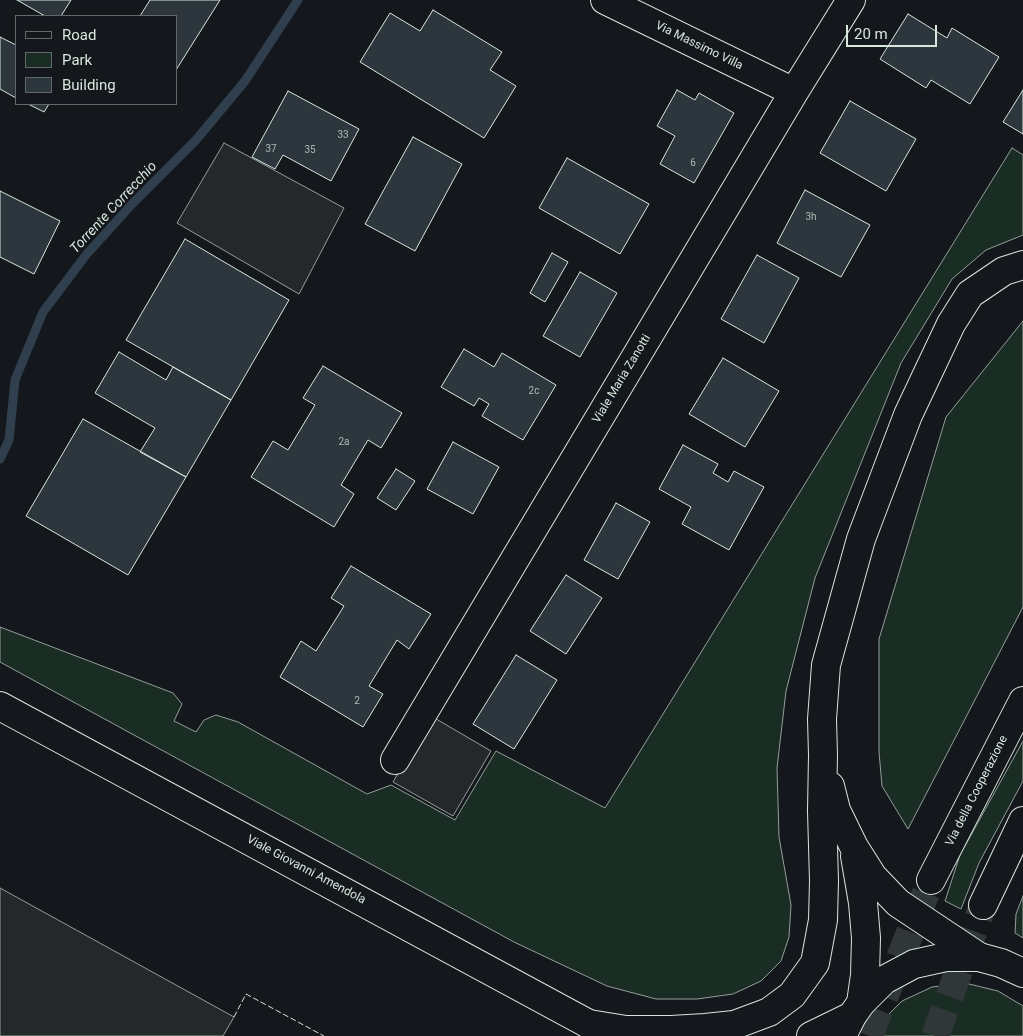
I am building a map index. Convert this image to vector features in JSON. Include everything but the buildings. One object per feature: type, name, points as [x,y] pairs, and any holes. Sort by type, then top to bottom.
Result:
[{"type":"main road","name":"Via Massimo Villa","points":[[604,0],[794,92]]},
{"type":"main road","name":"Viale Maria Zanotti","points":[[395,760],[794,92],[851,0]]},
{"type":"main road","points":[[979,957],[898,903],[873,877],[854,847],[836,810],[823,756],[822,718],[826,665],[860,539],[908,415],[951,324],[970,294],[1004,271],[1023,265]]},
{"type":"main road","name":"Via della Cooperazione","points":[[931,880],[1023,701]]},
{"type":"main road","name":"Viale Giovanni Amendola","points":[[0,706],[600,1030],[671,1030],[734,1024],[768,1012],[792,995],[815,963],[823,920],[823,756]]},
{"type":"main road","points":[[983,906],[1023,821]]},
{"type":"main road","points":[[851,1018],[865,975],[866,938],[854,847]]},
{"type":"main road","points":[[811,1036],[851,1018],[884,980],[914,964],[946,957],[979,957],[1001,963],[1023,973]]},
{"type":"green space","points":[[1012,148],[1023,155],[1023,235],[986,250],[952,279],[901,363],[815,578],[786,691],[777,768],[779,837],[791,905],[789,937],[781,961],[761,981],[733,994],[697,999],[656,999],[607,986],[514,942],[0,662],[0,627],[173,693],[182,704],[174,721],[196,732],[204,720],[216,715],[238,722],[367,794],[391,785],[455,820],[496,751],[605,808]]},
{"type":"green space","points":[[1023,321],[1023,607],[908,829],[882,786],[879,752],[879,639],[946,417]]},
{"type":"green space","points":[[1023,741],[1023,781],[979,863],[961,909],[945,901],[960,855]]},
{"type":"green space","points":[[1023,896],[1023,938],[1015,933],[1016,914]]},
{"type":"green space","points":[[965,983],[998,991],[1023,1006],[1023,1036],[872,1036],[878,1025],[902,1001],[932,987]]},
{"type":"shaded area","points":[[224,143],[344,208],[299,294],[177,223]]},
{"type":"shaded area","points":[[431,716],[491,751],[453,816],[393,782]]},
{"type":"shaded area","points":[[0,888],[234,1017],[223,1036],[0,1036]]},
{"type":"waterway","name":"Torrente Correcchio","points":[[0,459],[9,440],[15,380],[43,312],[86,255],[132,204],[196,140],[245,81],[298,0]]},
{"type":"tunnel","points":[[869,1036],[931,880]]},
{"type":"tunnel","points":[[935,1036],[983,905]]},
{"type":"fence","points":[[234,1017],[246,994],[324,1036]]}]
